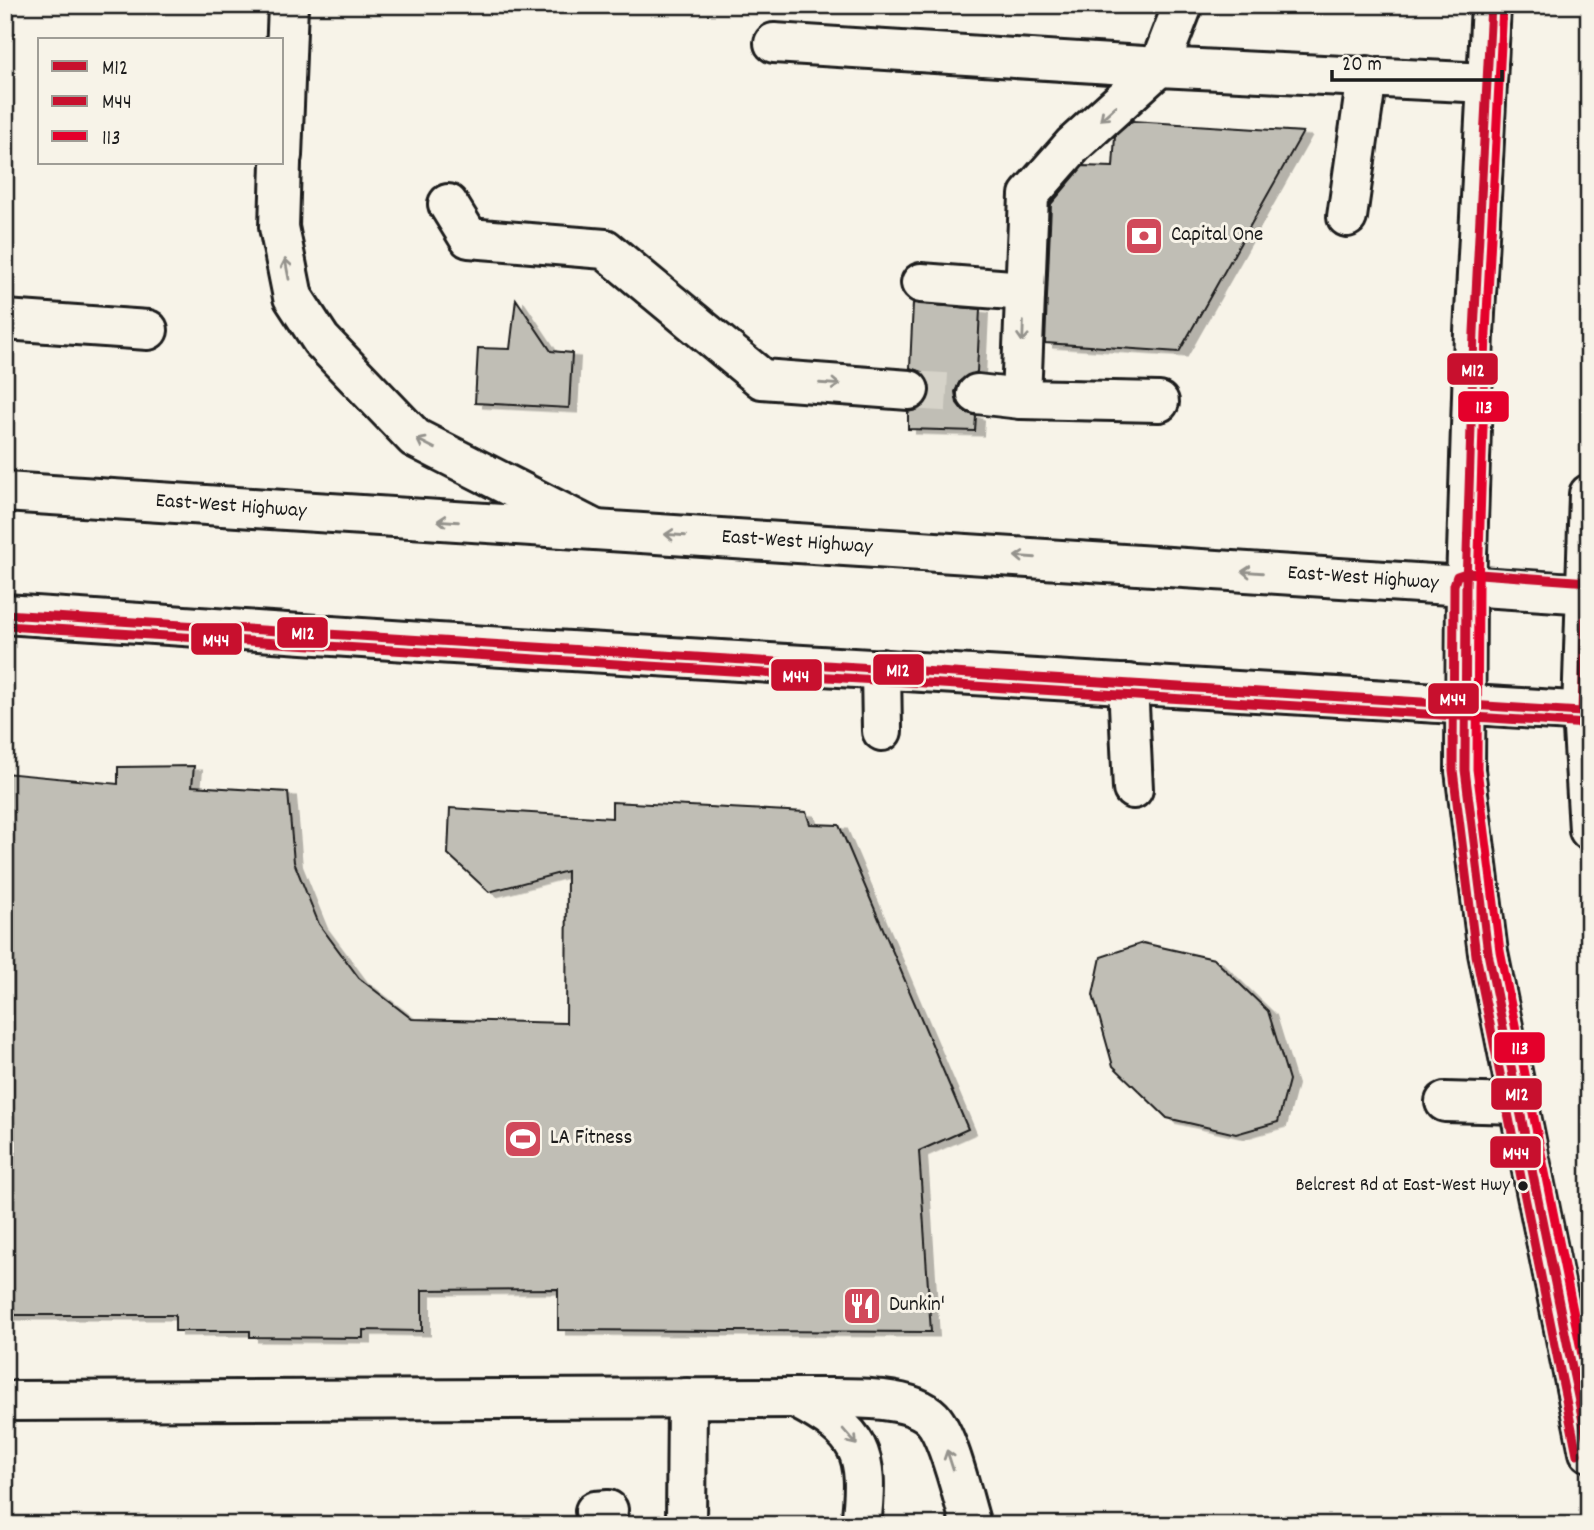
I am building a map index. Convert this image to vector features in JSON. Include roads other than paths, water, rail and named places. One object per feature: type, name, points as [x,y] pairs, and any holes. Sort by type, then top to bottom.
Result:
[{"type":"main road","points":[[284,106],[288,5]]},
{"type":"main road","points":[[1021,399],[1028,195],[1073,145],[1159,67],[1183,5]]},
{"type":"main road","points":[[1491,5],[1466,585],[1465,770],[1471,835],[1488,953],[1589,1452]]},
{"type":"main road","points":[[774,43],[1159,67],[1487,83]]},
{"type":"main road","points":[[1347,217],[1367,76]]},
{"type":"main road","points":[[281,164],[279,227],[293,297],[321,340],[415,438],[596,530]]},
{"type":"main road","points":[[448,204],[469,238],[605,249],[762,379],[909,390]]},
{"type":"main road","points":[[921,283],[1025,291]]},
{"type":"main road","points":[[5,320],[148,330]]},
{"type":"main road","points":[[976,394],[1021,399],[1159,402]]},
{"type":"main road","name":"East-West Highway","points":[[5,492],[1587,594]]},
{"type":"main road","points":[[1589,494],[1585,712],[1589,830]]},
{"type":"main road","points":[[5,614],[437,643],[1585,712]]},
{"type":"main road","points":[[881,669],[882,731]]},
{"type":"main road","points":[[1128,684],[1133,789]]},
{"type":"main road","points":[[1445,1102],[1519,1104]]},
{"type":"main road","points":[[686,1525],[687,1398]]},
{"type":"main road","points":[[795,1398],[849,1433],[859,1448],[864,1476],[861,1525]]},
{"type":"main road","points":[[5,1401],[795,1398],[903,1403],[931,1416],[941,1431],[971,1525]]},
{"type":"tunnel","points":[[909,390],[977,394]]},
{"type":"place","name":"Capital One","points":[[1144,236]]},
{"type":"place","name":"LA Fitness","points":[[523,1139]]},
{"type":"place","name":"Belcrest Rd at East-West Hwy","points":[[1523,1186]]},
{"type":"place","name":"Dunkin'","points":[[862,1306]]}]
